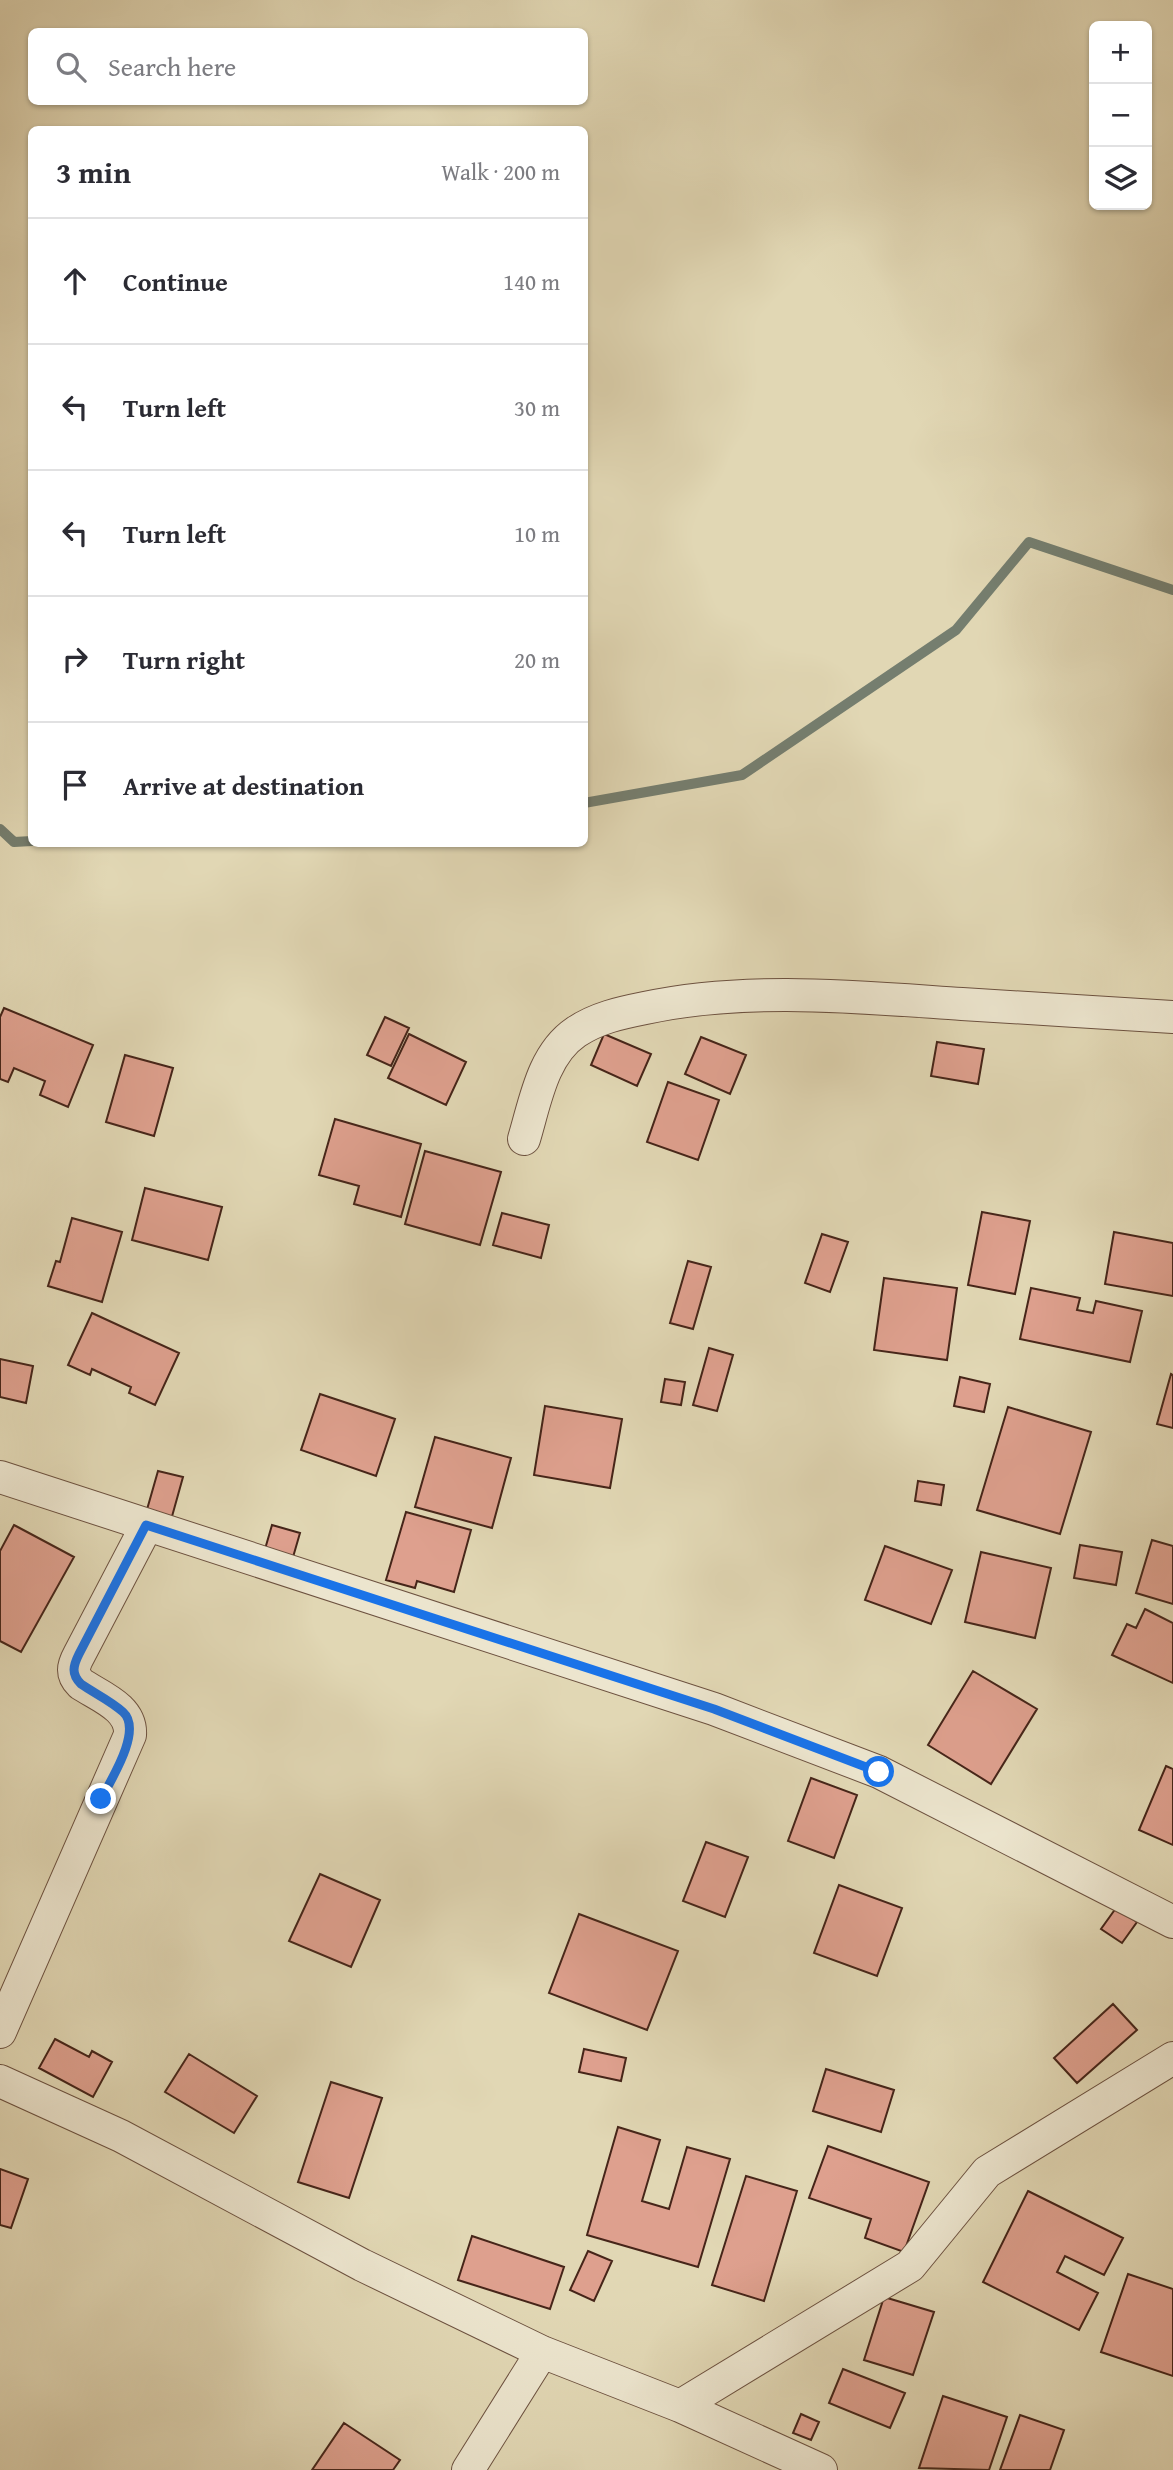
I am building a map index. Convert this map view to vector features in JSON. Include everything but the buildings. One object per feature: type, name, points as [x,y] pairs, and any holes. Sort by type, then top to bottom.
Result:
[{"type":"street","points":[[524,1139],[548,1063],[574,1033],[607,1016],[656,1005],[715,997],[773,995],[1173,1017]]},
{"type":"street","points":[[0,1478],[714,1709],[866,1768],[1173,1922]]},
{"type":"street","points":[[0,2032],[130,1735],[129,1720],[124,1713],[75,1679],[74,1670],[79,1654],[146,1525]]},
{"type":"street","points":[[680,2406],[910,2266],[987,2172],[1173,2058]]},
{"type":"street","points":[[0,2081],[121,2136],[362,2265],[542,2352],[680,2406],[821,2470]]},
{"type":"street","points":[[468,2470],[542,2352]]},
{"type":"waterway","points":[[588,802],[742,775],[956,630],[1029,542],[1173,590]]},
{"type":"waterway","points":[[0,829],[14,842],[28,841]]},
{"type":"route","points":[[101,1799],[123,1754],[131,1727],[124,1713],[75,1679],[74,1670],[79,1654],[146,1525],[714,1709],[879,1772]]}]
